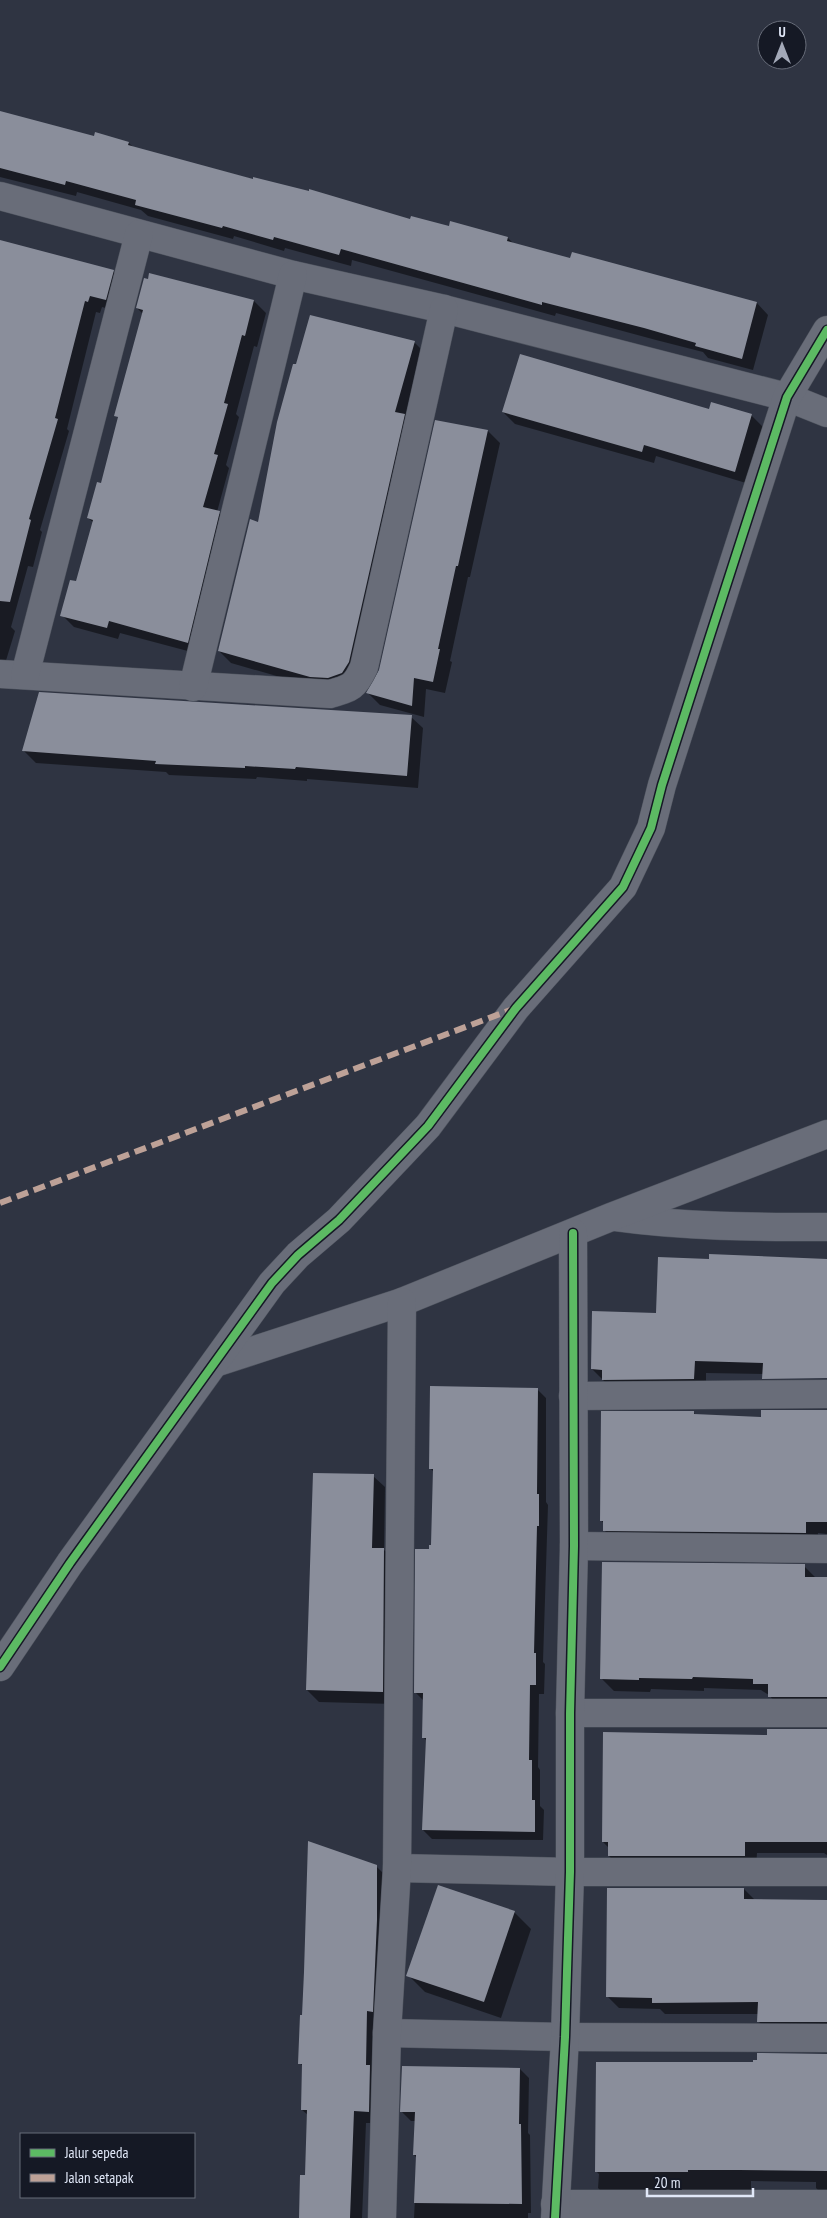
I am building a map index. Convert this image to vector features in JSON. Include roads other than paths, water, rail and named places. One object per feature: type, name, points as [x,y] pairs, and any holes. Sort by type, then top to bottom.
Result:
[{"type":"street","points":[[0,196],[293,275],[444,309],[787,397],[827,412]]},
{"type":"street","points":[[139,234],[13,675],[330,694],[345,690],[357,682],[364,667],[444,309]]},
{"type":"street","points":[[193,687],[293,275]]},
{"type":"street","points":[[0,1667],[70,1563],[272,1283],[298,1255],[339,1220],[428,1126],[516,1008],[623,887],[651,828],[665,775],[787,397],[827,330]]},
{"type":"street","points":[[215,1363],[402,1302],[611,1217],[827,1134]]},
{"type":"street","points":[[611,1217],[662,1224],[746,1228],[827,1228]]},
{"type":"street","points":[[573,1233],[574,1546],[570,1713],[570,1872],[566,2037],[555,2211],[827,2204]]},
{"type":"street","points":[[382,2218],[387,2033],[397,1868],[402,1302]]},
{"type":"street","points":[[573,1396],[827,1394]]},
{"type":"street","points":[[574,1546],[827,1549]]},
{"type":"street","points":[[570,1713],[827,1713]]},
{"type":"street","points":[[397,1868],[570,1872],[827,1872]]},
{"type":"street","points":[[387,2033],[566,2037],[827,2038]]}]
